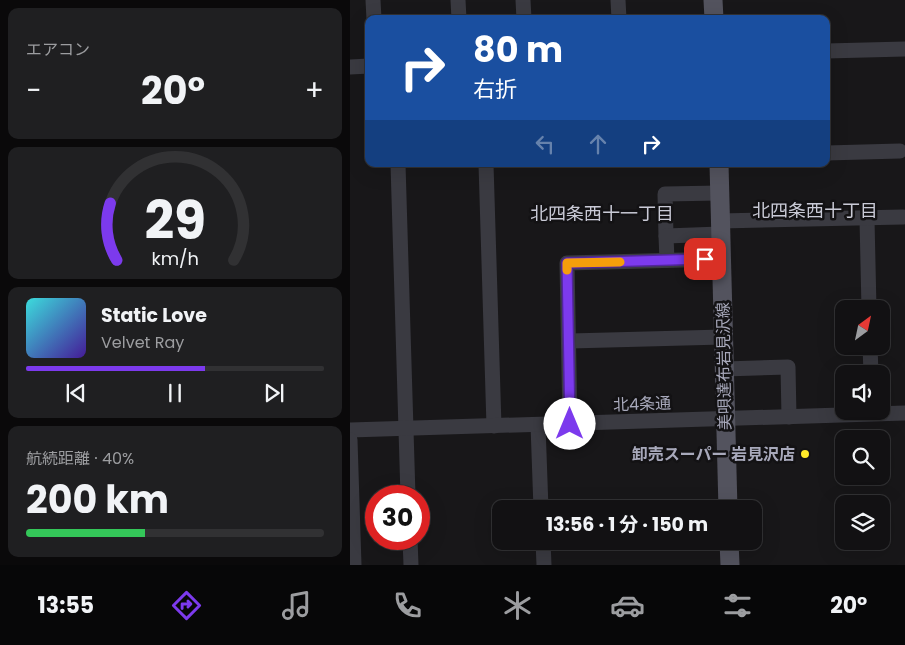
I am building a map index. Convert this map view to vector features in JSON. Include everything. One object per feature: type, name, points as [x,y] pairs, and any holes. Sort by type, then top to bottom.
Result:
[{"type":"main road","points":[[713,0],[714,15]]},
{"type":"main road","name":"美唄達布岩見沢線","points":[[719,167],[728,500]]},
{"type":"main road","points":[[729,550],[730,565]]},
{"type":"street","points":[[373,0],[374,15]]},
{"type":"street","points":[[458,0],[459,15]]},
{"type":"street","points":[[523,0],[524,15]]},
{"type":"street","points":[[618,0],[619,15]]},
{"type":"street","points":[[830,51],[905,49]]},
{"type":"street","points":[[350,67],[365,66]]},
{"type":"street","points":[[830,153],[900,151]]},
{"type":"street","points":[[398,167],[408,485]]},
{"type":"street","points":[[486,167],[494,426]]},
{"type":"street","points":[[667,260],[664,194],[719,193]]},
{"type":"street","points":[[666,236],[720,228],[903,217]]},
{"type":"street","points":[[867,219],[869,300]]},
{"type":"street","points":[[570,424],[570,341],[567,263],[721,259]]},
{"type":"street","points":[[570,341],[723,337]]},
{"type":"street","points":[[724,369],[788,367],[789,416]]},
{"type":"street","name":"北4条通","points":[[890,413],[905,413]]},
{"type":"street","name":"北4条通","points":[[350,430],[406,430],[835,414]]},
{"type":"street","points":[[538,425],[541,500]]},
{"type":"street","points":[[350,440],[354,565]]},
{"type":"street","points":[[410,550],[411,565]]},
{"type":"street","points":[[543,550],[544,565]]},
{"type":"slow traffic","points":[[567,270],[567,263],[620,262]]},
{"type":"place","name":"卸売スーパー 岩見沢店","points":[[805,454]]},
{"type":"district","name":"北四条西十丁目","points":[[815,210]]},
{"type":"district","name":"北四条西十一丁目","points":[[602,213]]},
{"type":"route","points":[[570,424],[570,341],[567,263],[705,259]]}]
